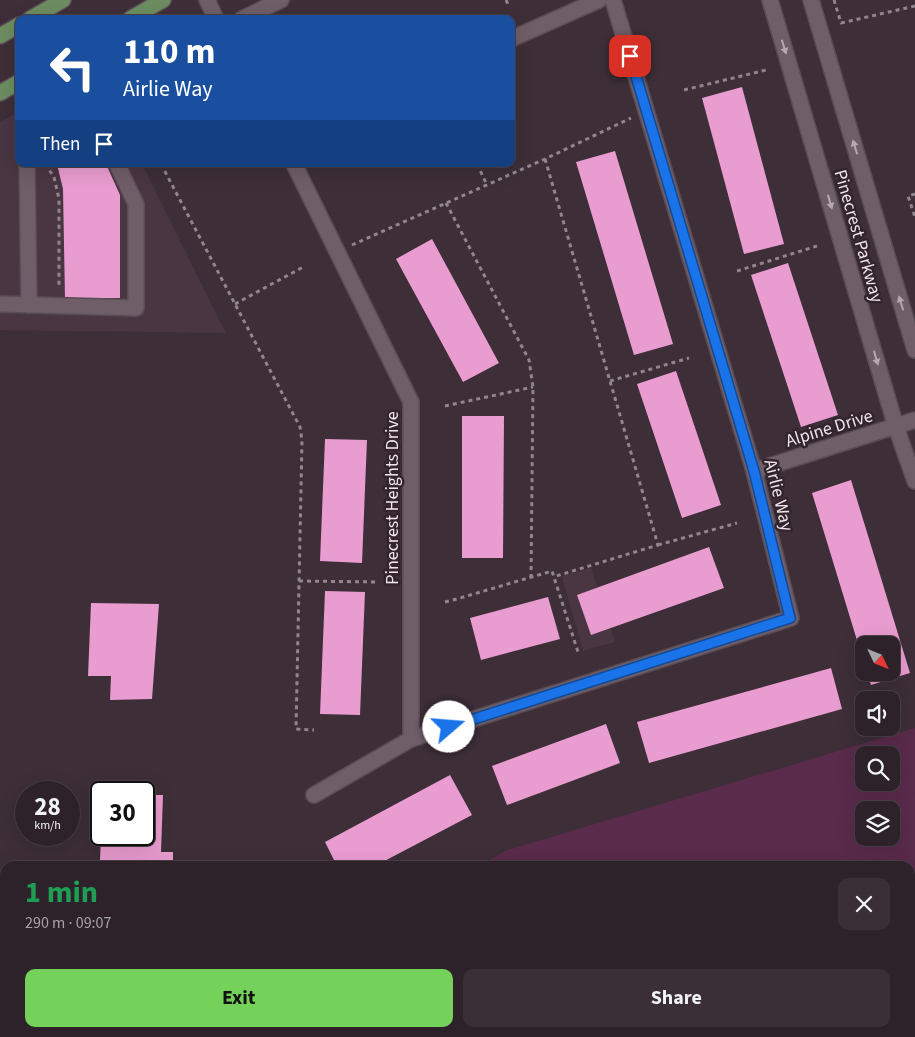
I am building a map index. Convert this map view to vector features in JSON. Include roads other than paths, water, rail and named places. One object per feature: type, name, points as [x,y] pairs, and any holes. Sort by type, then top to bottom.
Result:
[{"type":"main road","points":[[37,15],[63,0]]},
{"type":"main road","points":[[137,15],[163,0]]},
{"type":"main road","points":[[0,36],[15,27]]},
{"type":"main road","points":[[0,93],[15,84]]},
{"type":"street","points":[[207,0],[214,15]]},
{"type":"street","points":[[250,15],[281,0]]},
{"type":"street","points":[[515,37],[599,0]]},
{"type":"street","name":"Airlie Way","points":[[411,739],[790,618],[754,471],[613,0]]},
{"type":"street","name":"Pinecrest Parkway","points":[[770,0],[896,427],[915,481]]},
{"type":"street","name":"Pinecrest Parkway","points":[[811,0],[915,350]]},
{"type":"street","points":[[27,167],[29,305]]},
{"type":"street","points":[[0,304],[136,308],[136,204],[118,167]]},
{"type":"street","name":"Pinecrest Heights Drive","points":[[295,167],[411,402],[411,739]]},
{"type":"street","name":"Alpine Drive","points":[[754,471],[915,420]]},
{"type":"street","points":[[314,795],[411,739]]}]
